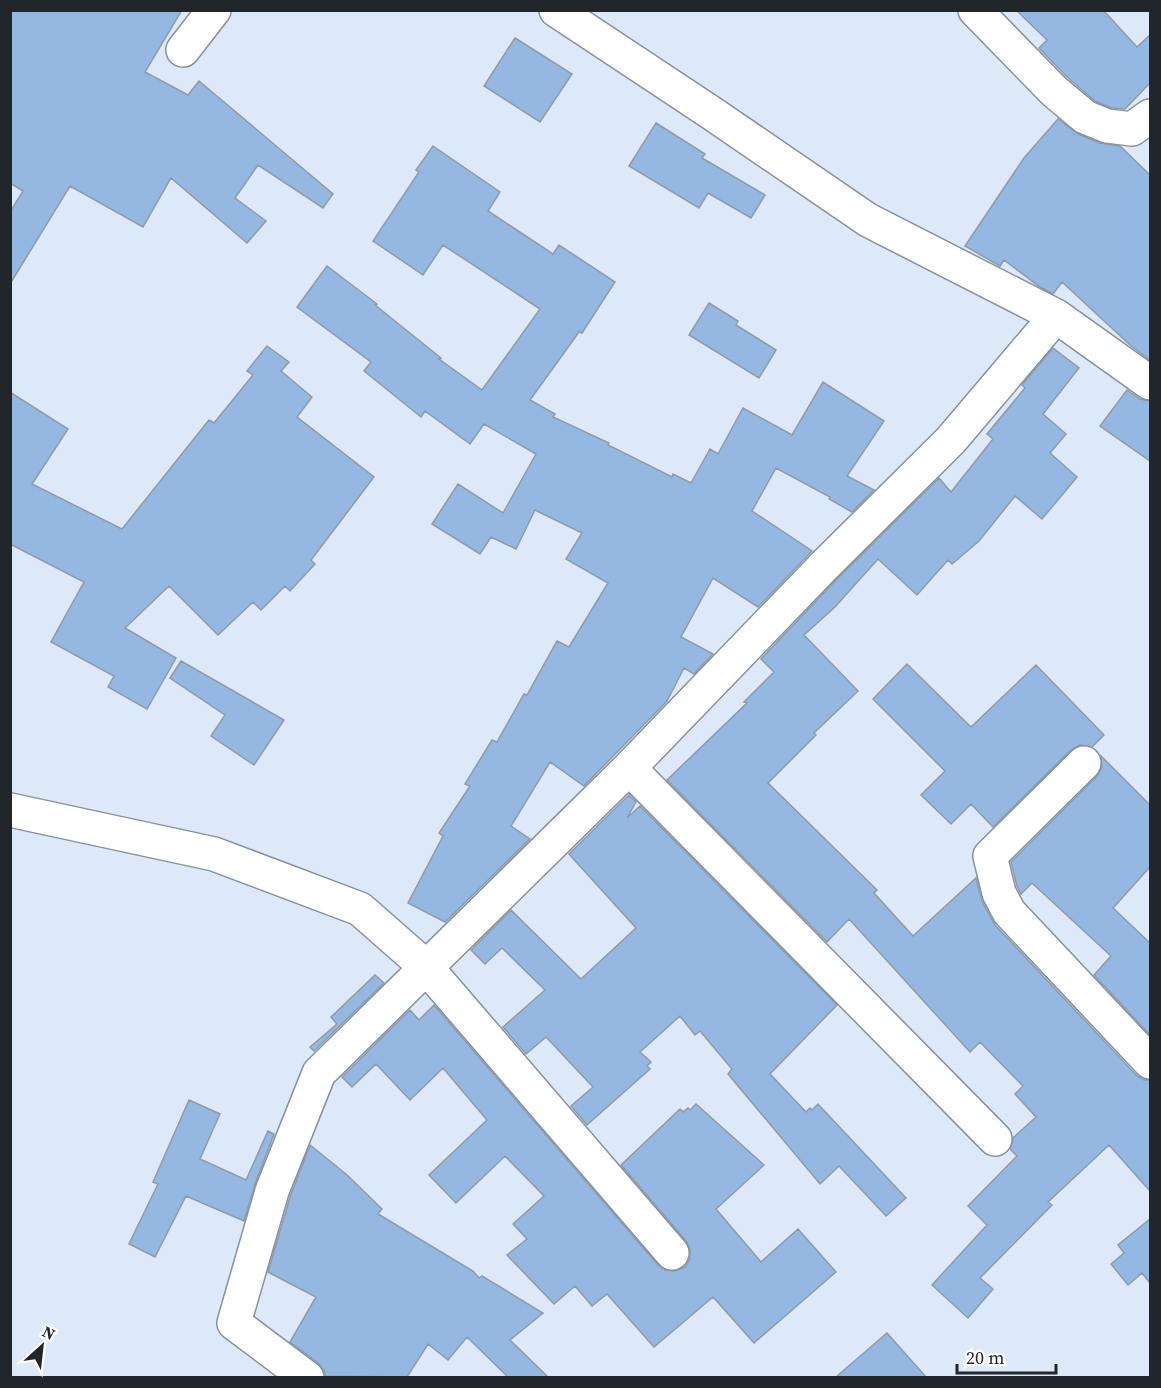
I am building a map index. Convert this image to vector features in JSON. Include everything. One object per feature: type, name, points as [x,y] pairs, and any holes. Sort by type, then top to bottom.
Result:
[{"type":"street","points":[[183,50],[214,10]]},
{"type":"street","points":[[556,10],[868,220],[1056,316],[1150,383]]},
{"type":"street","points":[[975,10],[1054,91],[1085,117],[1107,126],[1144,131]]},
{"type":"street","points":[[307,1377],[234,1323],[272,1191],[319,1073],[629,768],[823,567],[951,440],[1056,316]]},
{"type":"street","points":[[1083,763],[990,856],[999,893],[1009,912],[1150,1062]]},
{"type":"street","points":[[629,768],[995,1140]]},
{"type":"street","points":[[10,810],[214,854],[360,909],[426,967],[672,1253]]},
{"type":"building","points":[[10,10],[182,10],[145,72],[188,95],[199,81],[333,194],[323,208],[258,165],[235,198],[266,221],[247,243],[171,178],[143,227],[70,186],[10,284],[10,212],[23,191],[10,183]]},
{"type":"building","points":[[1016,10],[1103,10],[1137,47],[1150,35],[1150,83],[1125,109],[1112,108],[1095,101],[1067,77],[1039,48],[1047,40]]},
{"type":"building","points":[[515,38],[572,74],[540,122],[484,86]]},
{"type":"building","points":[[1058,119],[1078,134],[1100,143],[1120,146],[1150,175],[1150,360],[1130,345],[1062,282],[1053,294],[1004,260],[1000,266],[965,246],[1024,158]]},
{"type":"building","points":[[656,123],[705,154],[702,158],[765,195],[751,218],[708,193],[699,208],[629,166]]},
{"type":"building","points":[[433,146],[500,192],[488,211],[553,254],[559,245],[615,282],[582,333],[579,332],[530,400],[555,414],[553,417],[609,443],[608,445],[672,477],[673,474],[691,483],[710,449],[718,454],[743,408],[792,435],[823,382],[884,421],[847,476],[874,490],[852,512],[829,499],[830,497],[776,468],[752,511],[812,551],[758,607],[713,578],[681,637],[713,654],[694,674],[684,668],[667,701],[584,786],[550,762],[511,826],[530,839],[445,922],[408,903],[443,836],[439,833],[470,786],[465,784],[492,740],[497,742],[557,641],[569,647],[608,583],[566,559],[582,533],[535,510],[516,549],[491,537],[480,554],[432,524],[458,484],[503,513],[536,454],[484,424],[470,444],[425,411],[421,417],[364,371],[371,362],[297,307],[327,266],[377,304],[375,305],[441,358],[439,359],[482,390],[540,309],[443,245],[423,275],[373,241],[419,172],[416,170]]},
{"type":"building","points":[[709,303],[738,321],[736,325],[776,350],[759,378],[689,335]]},
{"type":"building","points":[[267,346],[289,362],[281,371],[312,397],[297,417],[374,477],[311,560],[315,564],[290,591],[285,586],[261,610],[253,602],[218,635],[169,586],[125,628],[176,658],[147,709],[108,687],[114,676],[51,642],[84,582],[10,544],[10,392],[68,429],[32,484],[122,529],[209,420],[214,423],[253,375],[247,371]]},
{"type":"building","points":[[1053,348],[1079,368],[1043,414],[1066,434],[1050,453],[1077,477],[1042,519],[1015,496],[979,541],[952,564],[948,560],[917,595],[878,559],[835,607],[804,635],[858,691],[814,733],[816,735],[768,783],[877,890],[874,893],[913,936],[976,878],[982,901],[995,925],[1136,1075],[1144,1080],[1150,1080],[1150,1191],[1109,1145],[1048,1202],[1052,1205],[980,1278],[993,1289],[968,1318],[932,1285],[987,1225],[968,1206],[1017,1156],[1010,1149],[1013,1138],[1036,1117],[1015,1094],[1023,1086],[980,1042],[970,1052],[849,919],[827,942],[667,780],[747,703],[744,702],[774,672],[761,659],[836,580],[939,478],[951,492],[993,439],[987,434],[1025,388],[1022,385]]},
{"type":"building","points":[[1127,390],[1140,399],[1150,401],[1150,461],[1100,426]]},
{"type":"building","points":[[181,661],[284,720],[254,765],[211,736],[225,715],[170,678]]},
{"type":"building","points":[[907,664],[971,727],[1036,665],[1104,735],[1092,747],[1080,745],[1071,750],[993,827],[971,804],[951,824],[921,795],[945,771],[873,699]]},
{"type":"building","points":[[1101,756],[1150,805],[1150,867],[1113,908],[1150,943],[1150,1035],[1094,975],[1111,956],[1032,883],[1021,894],[1011,862],[1097,776],[1102,767]]},
{"type":"building","points":[[629,795],[636,802],[627,818],[640,806],[837,1005],[770,1074],[806,1112],[818,1104],[906,1198],[886,1216],[839,1166],[820,1184],[728,1074],[732,1069],[700,1031],[695,1035],[680,1016],[640,1052],[651,1062],[647,1066],[650,1069],[587,1125],[571,1106],[593,1087],[546,1037],[526,1054],[503,1027],[545,990],[502,948],[485,964],[471,950],[511,910],[581,979],[636,928],[569,854]]},
{"type":"building","points":[[375,975],[384,983],[314,1051],[310,1047],[337,1024],[331,1017]]},
{"type":"building","points":[[434,1005],[658,1265],[665,1270],[675,1271],[685,1267],[690,1259],[690,1249],[686,1241],[621,1165],[680,1109],[683,1112],[688,1108],[690,1110],[696,1104],[764,1165],[716,1209],[761,1262],[798,1229],[836,1272],[754,1343],[713,1297],[654,1347],[607,1294],[592,1306],[575,1286],[554,1304],[507,1255],[527,1239],[513,1224],[544,1196],[505,1156],[456,1203],[429,1175],[487,1120],[443,1068],[410,1100],[376,1064],[352,1087],[342,1077],[410,1010],[419,1020]]},
{"type":"building","points":[[189,1100],[220,1114],[200,1159],[246,1180],[268,1131],[274,1134],[244,1221],[186,1196],[155,1257],[129,1244],[158,1184],[153,1182]]},
{"type":"building","points":[[310,1145],[346,1174],[382,1209],[378,1214],[473,1271],[479,1278],[482,1276],[543,1313],[510,1340],[548,1377],[508,1377],[467,1337],[448,1360],[428,1344],[407,1377],[325,1376],[324,1370],[318,1363],[290,1342],[316,1297],[268,1272],[290,1197]]},
{"type":"building","points":[[1150,1219],[1150,1283],[1142,1273],[1128,1285],[1111,1264],[1124,1253],[1118,1245]]},
{"type":"building","points":[[887,1333],[926,1377],[836,1377]]}]
